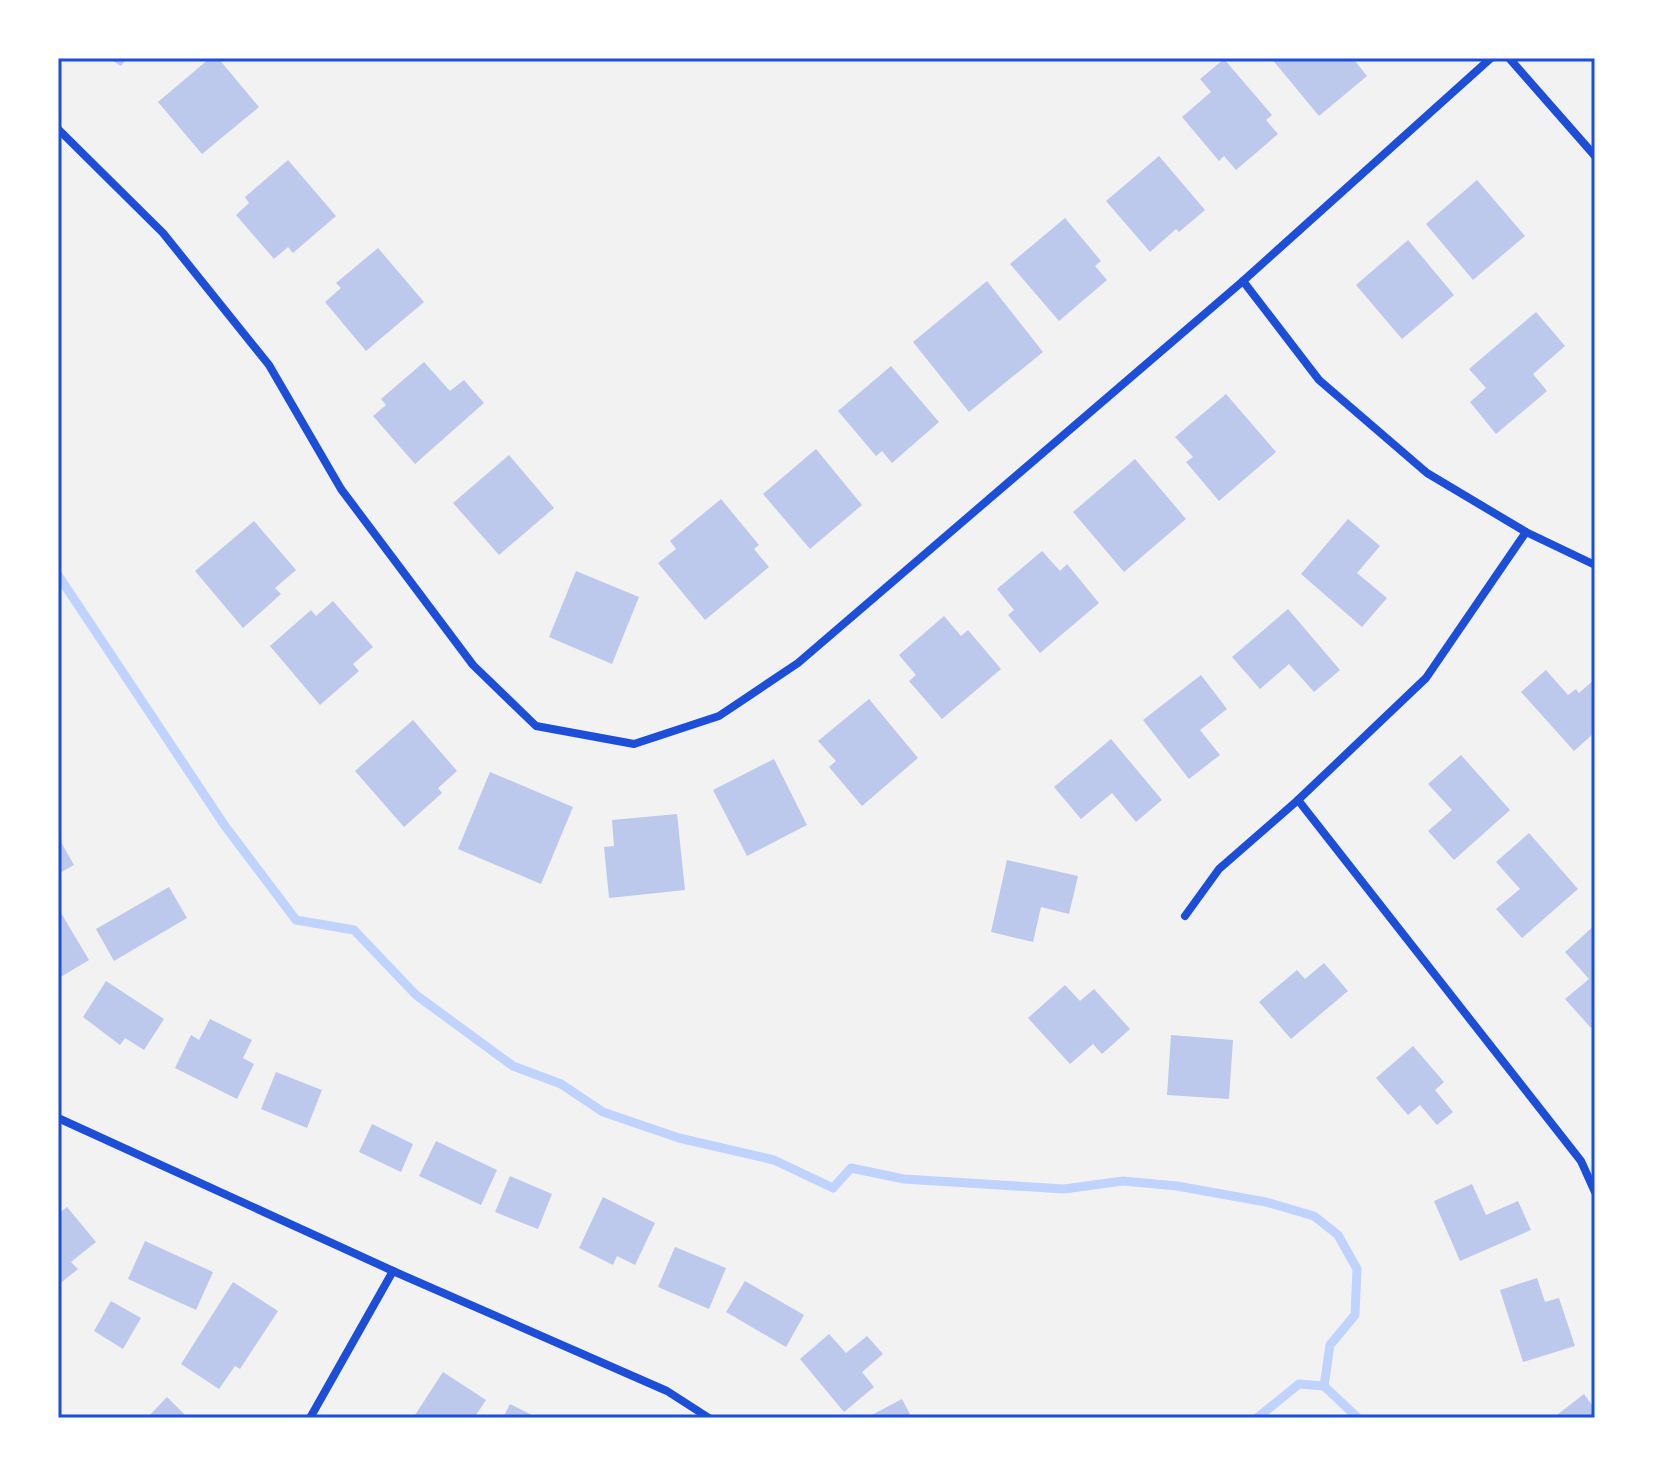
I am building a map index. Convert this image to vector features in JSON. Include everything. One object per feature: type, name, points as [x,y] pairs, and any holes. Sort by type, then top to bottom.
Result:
[{"type":"street","points":[[58,129],[163,233],[269,365],[341,489],[473,665],[536,726],[634,744],[719,716],[798,663],[1243,281],[1491,58]]},
{"type":"street","points":[[1509,58],[1595,156]]},
{"type":"street","points":[[1243,281],[1319,380],[1427,473],[1526,532],[1595,565]]},
{"type":"street","points":[[1185,916],[1219,869],[1298,800],[1426,678],[1526,532]]},
{"type":"street","points":[[1298,800],[1581,1161],[1595,1192]]},
{"type":"street","points":[[58,1118],[393,1271],[667,1391],[709,1418]]},
{"type":"street","points":[[310,1418],[393,1271]]},
{"type":"building","points":[[108,58],[127,58],[121,66]]},
{"type":"building","points":[[210,58],[218,58],[259,107],[202,154],[158,102]]},
{"type":"building","points":[[1271,58],[1358,58],[1355,61],[1367,76],[1319,116]]},
{"type":"building","points":[[1224,59],[1272,115],[1266,120],[1278,134],[1236,170],[1224,156],[1219,161],[1182,117],[1211,92],[1200,79]]},
{"type":"building","points":[[1159,156],[1205,210],[1179,232],[1176,229],[1150,252],[1106,201]]},
{"type":"building","points":[[288,160],[336,216],[293,253],[288,247],[274,259],[236,215],[249,203],[245,197]]},
{"type":"building","points":[[1477,180],[1525,236],[1473,280],[1426,224]]},
{"type":"building","points":[[1065,218],[1101,261],[1095,266],[1107,280],[1059,321],[1010,264]]},
{"type":"building","points":[[1408,240],[1454,295],[1402,339],[1356,285]]},
{"type":"building","points":[[378,248],[424,302],[366,351],[325,302],[341,288],[336,283]]},
{"type":"building","points":[[987,281],[1043,352],[969,412],[913,342]]},
{"type":"building","points":[[1536,312],[1565,346],[1533,374],[1547,391],[1496,434],[1470,402],[1486,388],[1469,369]]},
{"type":"building","points":[[424,362],[450,391],[464,380],[484,403],[415,464],[373,416],[386,405],[381,399]]},
{"type":"building","points":[[891,366],[939,422],[892,463],[882,451],[876,456],[838,411]]},
{"type":"building","points":[[1226,394],[1276,452],[1219,501],[1186,462],[1193,457],[1175,437]]},
{"type":"building","points":[[816,449],[862,505],[810,549],[763,494]]},
{"type":"building","points":[[509,455],[554,508],[499,555],[453,503]]},
{"type":"building","points":[[1135,459],[1186,519],[1124,572],[1073,512]]},
{"type":"building","points":[[721,499],[759,545],[754,549],[769,567],[705,620],[658,563],[676,549],[670,541]]},
{"type":"building","points":[[1348,519],[1380,546],[1357,573],[1387,598],[1362,627],[1301,574]]},
{"type":"building","points":[[254,521],[296,570],[275,588],[281,594],[243,628],[195,571]]},
{"type":"building","points":[[1042,551],[1060,571],[1067,564],[1099,603],[1040,653],[1008,615],[1014,610],[997,589]]},
{"type":"building","points":[[576,571],[639,597],[612,664],[549,637]]},
{"type":"building","points":[[333,601],[373,647],[353,664],[359,671],[320,705],[270,646],[311,610],[316,616]]},
{"type":"building","points":[[1288,609],[1340,670],[1314,692],[1289,664],[1260,689],[1232,657]]},
{"type":"building","points":[[944,616],[961,636],[968,630],[1001,669],[942,719],[909,681],[916,675],[899,655]]},
{"type":"building","points":[[1546,670],[1568,695],[1576,689],[1579,693],[1595,679],[1595,732],[1574,751],[1521,692]]},
{"type":"building","points":[[1201,675],[1227,709],[1200,730],[1220,755],[1189,779],[1143,720]]},
{"type":"building","points":[[869,699],[918,758],[862,806],[829,767],[836,761],[818,741]]},
{"type":"building","points":[[413,720],[457,771],[438,788],[442,793],[404,827],[355,771]]},
{"type":"building","points":[[1111,739],[1162,800],[1136,822],[1112,793],[1081,819],[1054,787]]},
{"type":"building","points":[[1461,755],[1510,810],[1454,860],[1428,831],[1452,810],[1428,784]]},
{"type":"building","points":[[774,759],[807,825],[747,856],[713,790]]},
{"type":"building","points":[[490,772],[573,807],[541,884],[458,849]]},
{"type":"building","points":[[677,814],[685,890],[609,898],[604,847],[614,846],[612,820]]},
{"type":"building","points":[[1529,833],[1578,889],[1522,938],[1496,909],[1520,889],[1496,862]]},
{"type":"building","points":[[61,842],[74,865],[58,874],[58,843]]},
{"type":"building","points":[[1007,860],[1078,876],[1069,914],[1041,907],[1033,942],[991,932]]},
{"type":"building","points":[[169,887],[187,918],[114,961],[96,929]]},
{"type":"building","points":[[58,908],[89,960],[59,978],[58,976]]},
{"type":"building","points":[[1595,925],[1595,1024],[1591,1028],[1565,999],[1589,979],[1565,952]]},
{"type":"building","points":[[1324,963],[1348,991],[1291,1039],[1259,1002],[1297,970],[1305,979]]},
{"type":"building","points":[[106,981],[164,1019],[144,1050],[125,1038],[120,1045],[83,1017]]},
{"type":"building","points":[[1065,985],[1080,1001],[1094,989],[1130,1029],[1102,1054],[1093,1044],[1070,1064],[1028,1018]]},
{"type":"building","points":[[210,1019],[252,1040],[243,1058],[254,1064],[237,1099],[175,1068],[191,1035],[199,1040]]},
{"type":"building","points":[[1171,1035],[1233,1040],[1229,1099],[1167,1095]]},
{"type":"building","points":[[1413,1046],[1444,1082],[1435,1090],[1453,1112],[1437,1125],[1420,1105],[1408,1115],[1376,1078]]},
{"type":"building","points":[[276,1072],[322,1090],[307,1128],[261,1109]]},
{"type":"building","points":[[372,1124],[413,1144],[401,1172],[359,1152]]},
{"type":"building","points":[[436,1141],[497,1170],[481,1205],[419,1176]]},
{"type":"building","points":[[510,1176],[552,1194],[538,1229],[495,1212]]},
{"type":"building","points":[[1472,1184],[1486,1215],[1518,1201],[1531,1230],[1460,1261],[1434,1201]]},
{"type":"building","points":[[603,1197],[655,1223],[635,1265],[617,1256],[613,1265],[579,1248]]},
{"type":"building","points":[[67,1207],[96,1242],[71,1262],[78,1269],[58,1285],[58,1214]]},
{"type":"building","points":[[145,1241],[213,1272],[196,1310],[128,1279]]},
{"type":"building","points":[[675,1247],[726,1268],[709,1309],[658,1287]]},
{"type":"building","points":[[1537,1278],[1545,1302],[1559,1298],[1575,1346],[1523,1362],[1500,1290]]},
{"type":"building","points":[[745,1281],[804,1315],[786,1347],[726,1312]]},
{"type":"building","points":[[233,1282],[278,1311],[240,1369],[235,1366],[219,1389],[181,1364]]},
{"type":"building","points":[[111,1301],[141,1318],[123,1349],[94,1331]]},
{"type":"building","points":[[829,1334],[846,1353],[867,1336],[883,1354],[862,1372],[874,1387],[844,1412],[800,1359]]},
{"type":"building","points":[[443,1372],[486,1400],[474,1418],[413,1418]]},
{"type":"building","points":[[1584,1394],[1595,1409],[1595,1418],[1553,1418]]},
{"type":"building","points":[[167,1397],[188,1418],[147,1418]]},
{"type":"building","points":[[902,1399],[912,1418],[866,1418]]},
{"type":"building","points":[[510,1404],[538,1418],[503,1418]]},
{"type":"waterway","points":[[58,575],[225,826],[296,920],[354,930],[416,995],[513,1066],[561,1084],[603,1112],[679,1138],[774,1160],[833,1188],[851,1168],[904,1179],[1064,1189],[1123,1181],[1177,1186],[1266,1202],[1314,1216],[1338,1235],[1357,1269],[1355,1315],[1330,1345],[1324,1386]]},
{"type":"waterway","points":[[1257,1418],[1299,1384],[1324,1386]]},
{"type":"waterway","points":[[1324,1386],[1358,1418]]}]
